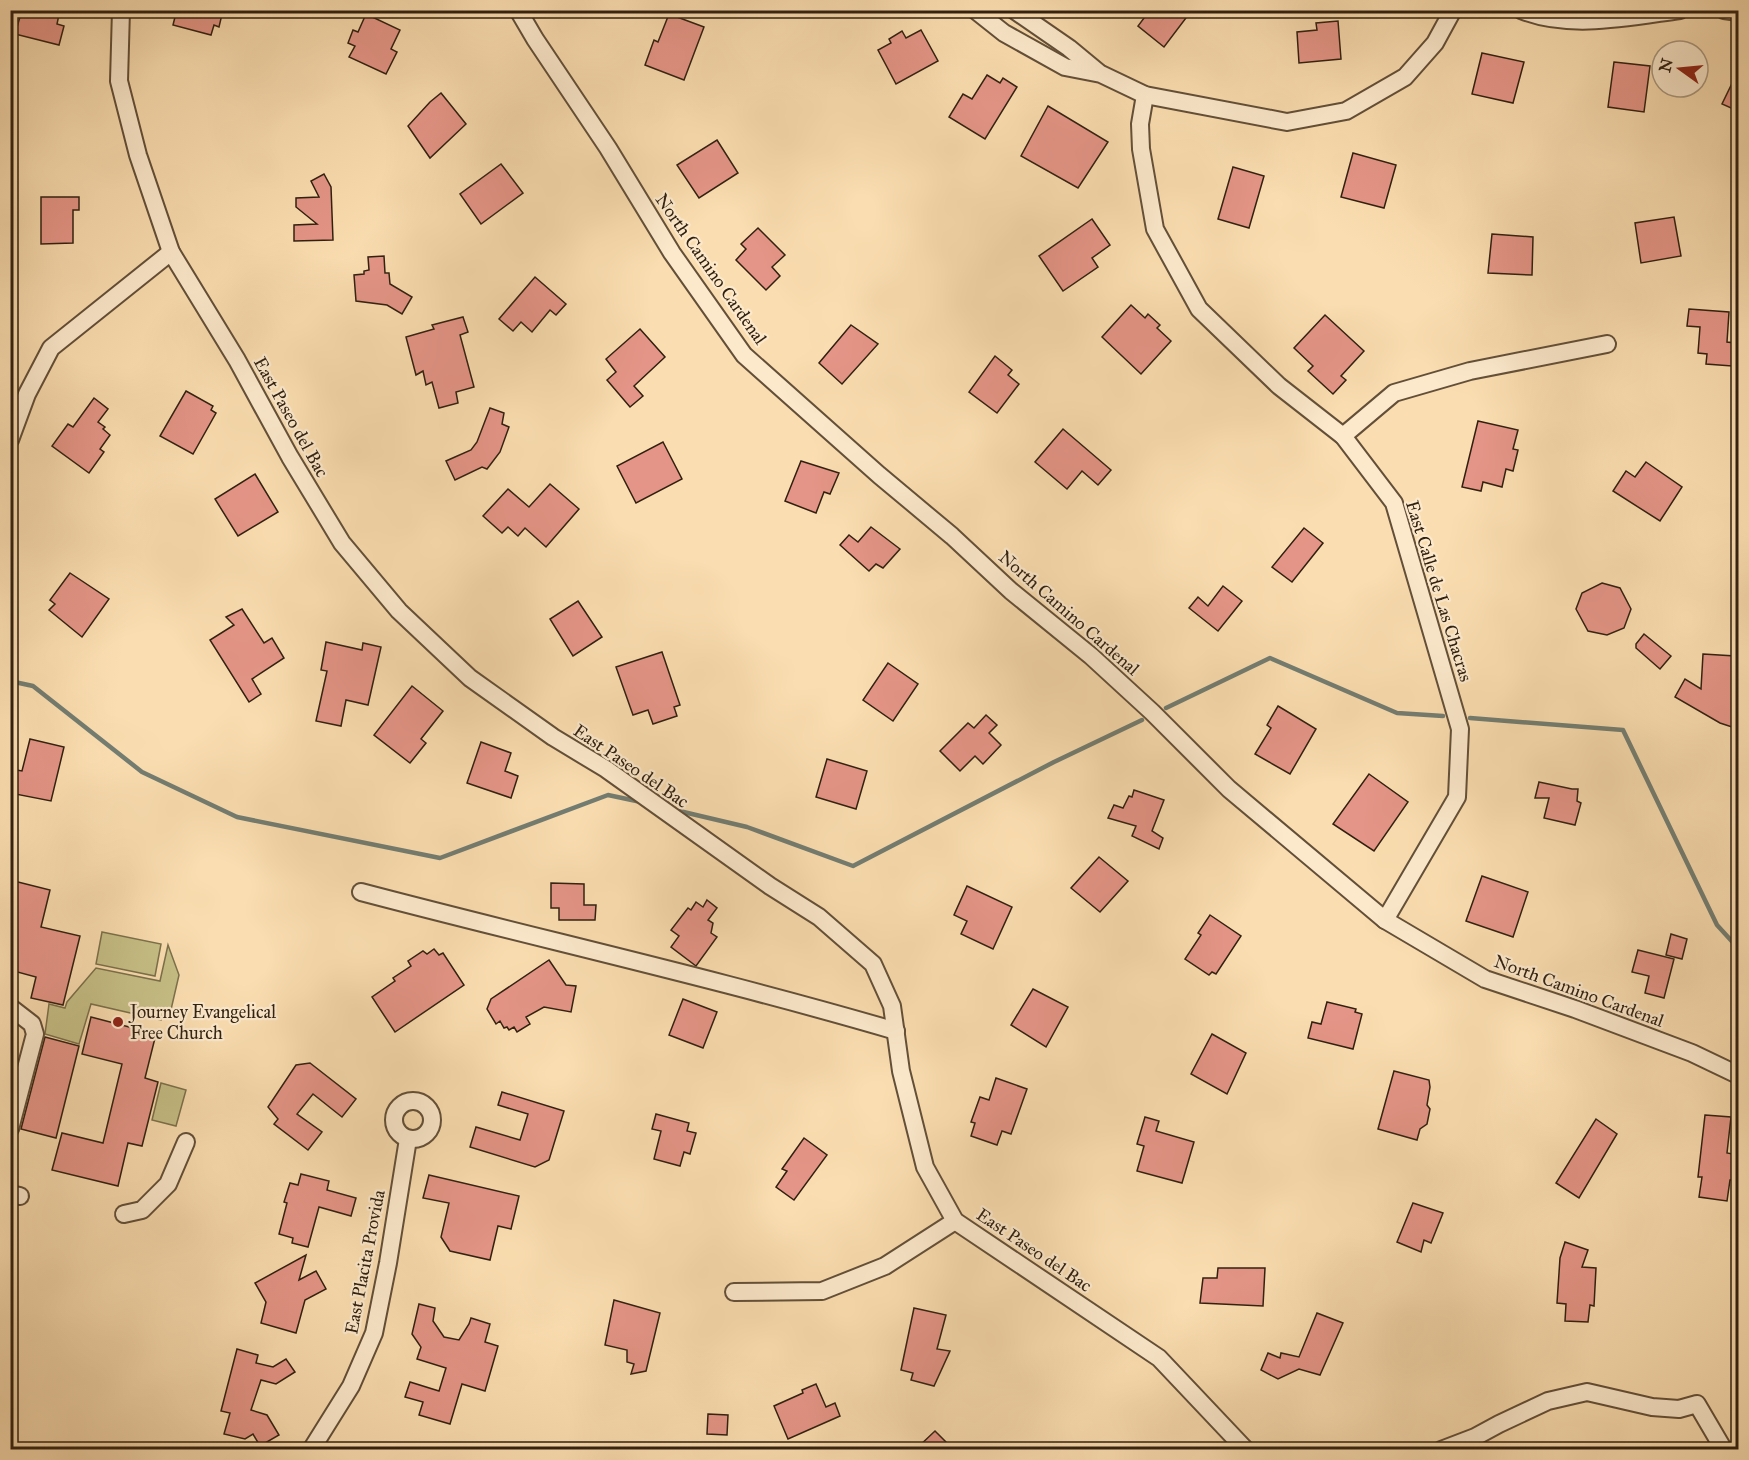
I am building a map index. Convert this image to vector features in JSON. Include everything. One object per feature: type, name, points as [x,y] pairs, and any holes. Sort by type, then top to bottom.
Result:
[{"type":"street","name":"East Paseo del Bac","points":[[121,10],[119,81],[138,155],[171,252],[237,360],[290,457],[342,543],[399,611],[470,678],[553,737],[606,769],[770,886],[819,917],[873,964],[892,1006],[902,1075],[925,1167],[955,1221],[1159,1358],[1246,1449]]},
{"type":"street","name":"North Camino Cardenal","points":[[518,10],[608,148],[672,253],[744,355],[879,475],[952,536],[1011,591],[1091,656],[1152,712],[1229,789],[1385,920],[1485,979],[1575,1009],[1692,1053],[1738,1075]]},
{"type":"street","points":[[975,10],[1004,33],[1044,57],[1065,67],[1101,74]]},
{"type":"street","points":[[1014,10],[1069,48],[1101,74],[1145,95],[1287,122],[1346,111],[1405,77],[1435,43],[1453,10]]},
{"type":"street","points":[[1521,10],[1532,15],[1573,22],[1680,10]]},
{"type":"street","points":[[1724,10],[1738,12]]},
{"type":"street","name":"East Calle de Las Chacras","points":[[1145,95],[1140,124],[1141,149],[1155,229],[1199,309],[1279,386],[1343,436],[1394,503],[1460,729],[1457,797],[1385,920]]},
{"type":"street","points":[[10,440],[27,394],[51,348],[171,252]]},
{"type":"street","points":[[1343,436],[1394,393],[1470,371],[1607,344]]},
{"type":"street","points":[[361,892],[681,973],[896,1031]]},
{"type":"street","points":[[10,1007],[32,1024],[35,1034],[10,1129]]},
{"type":"street","name":"East Placita Provida","points":[[312,1449],[351,1386],[374,1333],[408,1139]]},
{"type":"street","points":[[124,1214],[142,1209],[168,1184],[186,1142]]},
{"type":"street","points":[[734,1292],[822,1291],[885,1266],[955,1221]]},
{"type":"street","points":[[1441,1449],[1475,1437],[1548,1401],[1587,1392],[1652,1407],[1679,1409],[1697,1404],[1724,1449]]},
{"type":"shaded area","points":[[102,932],[161,944],[155,976],[96,964]]},
{"type":"shaded area","points":[[168,945],[179,975],[170,1014],[161,1020],[91,1004],[79,1044],[45,1034],[49,1004],[65,1008],[67,1002],[96,968],[160,981]]},
{"type":"shaded area","points":[[161,1083],[186,1090],[176,1126],[152,1120]]},
{"type":"building","points":[[22,10],[60,10],[57,24],[64,26],[59,45],[15,34]]},
{"type":"building","points":[[189,10],[223,10],[219,27],[214,25],[211,35],[173,25],[176,13],[188,16]]},
{"type":"building","points":[[1150,10],[1192,10],[1164,47],[1138,26]]},
{"type":"building","points":[[366,14],[400,30],[391,49],[397,52],[386,74],[349,57],[355,46],[348,43],[353,30],[358,32]]},
{"type":"building","points":[[669,14],[704,27],[684,80],[645,65],[654,40],[658,42]]},
{"type":"building","points":[[1338,21],[1341,59],[1299,63],[1297,32],[1317,30],[1316,23]]},
{"type":"building","points":[[921,30],[938,61],[896,84],[878,50],[891,43],[889,39],[902,31],[906,38]]},
{"type":"building","points":[[1482,53],[1524,62],[1513,103],[1472,94]]},
{"type":"building","points":[[1614,62],[1650,66],[1644,112],[1608,107]]},
{"type":"building","points":[[1738,71],[1738,111],[1722,104]]},
{"type":"building","points":[[987,75],[1000,83],[1003,78],[1017,87],[985,139],[949,117],[963,94],[972,99]]},
{"type":"building","points":[[441,93],[466,124],[430,158],[408,126]]},
{"type":"building","points":[[1048,106],[1108,142],[1078,188],[1021,156]]},
{"type":"building","points":[[717,140],[738,173],[699,198],[677,165]]},
{"type":"building","points":[[1353,153],[1396,165],[1384,208],[1341,197]]},
{"type":"building","points":[[501,164],[523,193],[481,224],[460,194]]},
{"type":"building","points":[[1233,167],[1264,176],[1249,228],[1218,219]]},
{"type":"building","points":[[324,174],[331,187],[333,240],[294,241],[294,225],[317,224],[296,207],[296,198],[319,197],[311,181]]},
{"type":"building","points":[[41,197],[79,197],[79,210],[73,210],[73,243],[41,244]]},
{"type":"building","points":[[1674,217],[1681,256],[1641,263],[1635,223]]},
{"type":"building","points":[[1092,219],[1110,245],[1092,258],[1098,267],[1063,291],[1039,256]]},
{"type":"building","points":[[758,228],[785,255],[772,267],[780,276],[766,290],[736,260],[746,249],[741,244]]},
{"type":"building","points":[[1492,234],[1533,237],[1532,275],[1488,273]]},
{"type":"building","points":[[384,256],[385,273],[389,273],[390,284],[412,297],[402,314],[387,305],[356,301],[354,275],[364,274],[364,271],[369,270],[368,257]]},
{"type":"building","points":[[535,277],[566,304],[556,315],[550,310],[532,332],[521,322],[513,331],[499,319]]},
{"type":"building","points":[[1131,305],[1145,318],[1148,314],[1160,325],[1157,328],[1171,341],[1141,374],[1102,337]]},
{"type":"building","points":[[1689,309],[1729,312],[1727,342],[1735,343],[1732,366],[1706,364],[1707,354],[1698,353],[1700,327],[1687,326]]},
{"type":"building","points":[[1325,315],[1364,351],[1341,376],[1346,380],[1333,394],[1308,371],[1313,366],[1294,348]]},
{"type":"building","points":[[463,317],[468,332],[460,335],[474,387],[456,392],[458,403],[439,408],[432,382],[426,385],[423,371],[416,375],[406,337],[434,329],[432,325]]},
{"type":"building","points":[[851,325],[878,344],[842,384],[819,363]]},
{"type":"building","points":[[640,329],[665,357],[634,386],[643,396],[630,407],[607,380],[616,372],[606,359]]},
{"type":"building","points":[[995,356],[1012,370],[1008,375],[1019,384],[997,413],[969,392]]},
{"type":"building","points":[[186,391],[213,406],[211,410],[216,413],[193,454],[160,436]]},
{"type":"building","points":[[94,398],[108,409],[98,422],[110,435],[100,449],[104,452],[89,473],[52,446],[68,424],[73,427]]},
{"type":"building","points":[[490,408],[504,413],[502,424],[509,427],[500,452],[487,469],[482,467],[455,480],[446,461],[471,450],[477,442]]},
{"type":"building","points":[[1478,421],[1518,430],[1513,449],[1518,450],[1513,471],[1506,469],[1502,487],[1483,482],[1481,491],[1462,487]]},
{"type":"building","points":[[1063,429],[1111,470],[1098,485],[1082,471],[1067,489],[1035,462]]},
{"type":"building","points":[[663,442],[682,479],[636,503],[617,466]]},
{"type":"building","points":[[801,461],[839,473],[830,494],[824,492],[816,513],[785,501]]},
{"type":"building","points":[[1646,462],[1682,487],[1660,521],[1613,491],[1626,471],[1635,477]]},
{"type":"building","points":[[255,474],[278,512],[238,536],[215,499]]},
{"type":"building","points":[[550,484],[579,509],[546,547],[525,528],[518,536],[508,527],[502,533],[483,516],[508,489],[529,507]]},
{"type":"building","points":[[871,527],[900,549],[883,568],[876,564],[869,571],[840,545],[849,535],[858,542]]},
{"type":"building","points":[[1304,528],[1323,543],[1292,582],[1272,567]]},
{"type":"building","points":[[70,573],[109,599],[82,637],[49,610],[55,604],[50,600]]},
{"type":"building","points":[[1602,583],[1620,588],[1631,609],[1624,628],[1607,635],[1588,631],[1576,609],[1582,593]]},
{"type":"building","points":[[1223,586],[1242,601],[1218,631],[1189,608],[1198,597],[1208,606]]},
{"type":"building","points":[[578,601],[602,637],[573,656],[550,619]]},
{"type":"building","points":[[242,609],[264,643],[272,638],[284,658],[252,679],[261,694],[249,702],[210,640],[234,625],[226,617]]},
{"type":"building","points":[[1644,634],[1671,656],[1660,669],[1636,648],[1636,644]]},
{"type":"building","points":[[326,642],[362,650],[363,643],[381,647],[368,705],[346,700],[341,726],[316,721],[327,671],[321,670]]},
{"type":"building","points":[[662,652],[680,705],[674,707],[677,716],[653,724],[648,710],[633,715],[616,667]]},
{"type":"building","points":[[1703,654],[1735,656],[1733,688],[1738,690],[1738,729],[1720,723],[1675,697],[1685,679],[1701,689]]},
{"type":"building","points":[[888,663],[918,684],[893,721],[863,700]]},
{"type":"building","points":[[412,686],[443,711],[421,739],[426,743],[410,763],[374,735]]},
{"type":"building","points":[[1278,706],[1316,729],[1290,774],[1255,754],[1271,728],[1267,725]]},
{"type":"building","points":[[986,715],[997,725],[989,733],[1001,745],[983,764],[975,756],[960,771],[940,751],[968,723],[974,728]]},
{"type":"building","points":[[30,739],[64,747],[51,801],[10,793],[10,769],[22,771]]},
{"type":"building","points":[[481,742],[511,753],[505,771],[518,776],[511,798],[467,783]]},
{"type":"building","points":[[827,759],[867,771],[856,809],[816,797]]},
{"type":"building","points":[[1369,774],[1408,802],[1374,851],[1333,824]]},
{"type":"building","points":[[1539,782],[1578,789],[1577,801],[1581,803],[1575,825],[1544,818],[1549,798],[1535,798]]},
{"type":"building","points":[[1134,790],[1164,800],[1152,831],[1163,838],[1159,849],[1132,836],[1136,826],[1108,818],[1114,805],[1123,808],[1129,796],[1132,797]]},
{"type":"building","points":[[1099,857],[1128,881],[1100,912],[1071,888]]},
{"type":"building","points":[[1482,876],[1528,892],[1513,937],[1466,921]]},
{"type":"building","points":[[10,880],[50,890],[41,927],[80,936],[63,1005],[31,998],[36,977],[10,970]]},
{"type":"building","points":[[551,883],[584,884],[584,905],[596,905],[595,920],[559,920],[559,908],[551,908]]},
{"type":"building","points":[[967,886],[1012,907],[993,949],[961,934],[967,921],[954,915]]},
{"type":"building","points":[[707,900],[717,908],[708,920],[713,923],[711,933],[717,937],[696,966],[671,947],[679,936],[671,930],[688,908],[691,910],[696,902],[703,907]]},
{"type":"building","points":[[1210,915],[1241,936],[1216,974],[1212,972],[1209,975],[1185,959],[1201,935],[1198,933]]},
{"type":"building","points":[[1671,934],[1687,939],[1682,959],[1666,955]]},
{"type":"building","points":[[434,949],[439,955],[443,953],[464,985],[395,1032],[372,997],[395,981],[393,978],[411,966],[408,961],[423,951],[427,954]]},
{"type":"building","points":[[1638,950],[1674,959],[1664,998],[1645,993],[1649,976],[1632,972]]},
{"type":"building","points":[[549,960],[566,985],[576,986],[571,1012],[544,1007],[526,1017],[530,1024],[517,1032],[514,1027],[509,1030],[507,1027],[504,1028],[500,1021],[496,1024],[487,1009],[491,999]]},
{"type":"building","points":[[1033,989],[1068,1007],[1046,1047],[1011,1025]]},
{"type":"building","points":[[683,999],[717,1012],[703,1048],[669,1035]]},
{"type":"building","points":[[1327,1002],[1356,1009],[1355,1012],[1362,1014],[1353,1049],[1308,1038],[1312,1022],[1321,1024]]},
{"type":"building","points":[[91,1017],[156,1034],[145,1078],[158,1082],[142,1146],[128,1143],[118,1186],[52,1170],[62,1133],[103,1143],[122,1064],[82,1054]]},
{"type":"building","points":[[1212,1034],[1246,1053],[1227,1094],[1191,1074]]},
{"type":"building","points":[[45,1037],[79,1046],[56,1138],[21,1129]]},
{"type":"building","points":[[310,1063],[356,1099],[342,1117],[313,1094],[297,1114],[322,1132],[308,1150],[274,1124],[278,1119],[268,1107],[296,1065]]},
{"type":"building","points":[[1394,1071],[1429,1080],[1427,1105],[1430,1109],[1427,1124],[1420,1129],[1417,1140],[1378,1129]]},
{"type":"building","points":[[996,1078],[1027,1089],[1011,1134],[1002,1131],[997,1145],[971,1136],[975,1123],[971,1122],[980,1097],[989,1100]]},
{"type":"building","points":[[502,1092],[564,1111],[549,1160],[535,1167],[470,1147],[476,1127],[520,1140],[528,1114],[498,1105]]},
{"type":"building","points":[[656,1114],[689,1123],[687,1131],[696,1133],[690,1154],[684,1152],[680,1166],[654,1159],[661,1131],[652,1129]]},
{"type":"building","points":[[1705,1115],[1731,1117],[1727,1153],[1738,1155],[1735,1180],[1730,1180],[1727,1201],[1699,1197],[1702,1177],[1698,1177]]},
{"type":"building","points":[[1145,1117],[1159,1121],[1156,1131],[1194,1142],[1182,1183],[1137,1171],[1144,1146],[1137,1144]]},
{"type":"building","points":[[1596,1119],[1617,1134],[1579,1198],[1556,1183]]},
{"type":"building","points":[[804,1138],[827,1155],[794,1200],[776,1187],[787,1171],[782,1169]]},
{"type":"building","points":[[301,1174],[329,1181],[327,1190],[356,1198],[351,1216],[319,1207],[308,1247],[292,1243],[293,1238],[279,1234],[287,1203],[284,1202],[290,1183],[298,1185]]},
{"type":"building","points":[[429,1175],[519,1196],[511,1229],[498,1226],[490,1260],[450,1251],[441,1237],[449,1203],[423,1198]]},
{"type":"building","points":[[1413,1203],[1443,1213],[1431,1243],[1424,1240],[1421,1252],[1397,1242]]},
{"type":"building","points":[[1565,1242],[1588,1250],[1582,1267],[1596,1268],[1594,1306],[1590,1305],[1588,1322],[1565,1321],[1566,1304],[1557,1303],[1560,1258]]},
{"type":"building","points":[[306,1255],[299,1280],[316,1271],[326,1289],[305,1300],[296,1333],[261,1323],[266,1302],[255,1283]]},
{"type":"building","points":[[1218,1268],[1265,1268],[1263,1306],[1200,1303],[1203,1278],[1217,1278]]},
{"type":"building","points":[[614,1300],[660,1313],[646,1371],[631,1374],[634,1364],[627,1362],[627,1350],[605,1345]]},
{"type":"building","points":[[419,1304],[435,1308],[433,1321],[444,1337],[459,1340],[471,1318],[490,1324],[485,1342],[498,1346],[485,1391],[462,1384],[450,1424],[419,1415],[423,1402],[405,1397],[410,1382],[439,1391],[446,1368],[417,1359],[421,1347],[412,1334]]},
{"type":"building","points":[[914,1308],[946,1315],[937,1349],[950,1351],[934,1386],[911,1380],[913,1373],[901,1370]]},
{"type":"building","points":[[1317,1313],[1343,1323],[1320,1375],[1299,1369],[1278,1379],[1261,1370],[1268,1353],[1280,1358],[1281,1353],[1299,1357]]},
{"type":"building","points":[[237,1349],[258,1355],[256,1363],[273,1367],[286,1359],[295,1372],[276,1384],[261,1380],[251,1410],[267,1415],[279,1435],[260,1446],[253,1434],[245,1439],[224,1434],[230,1413],[221,1411]]},
{"type":"building","points":[[816,1384],[826,1407],[835,1403],[840,1416],[788,1439],[774,1406],[803,1393],[802,1390]]},
{"type":"building","points":[[708,1414],[728,1415],[727,1435],[707,1434]]},
{"type":"building","points":[[935,1431],[953,1449],[916,1449]]},
{"type":"waterway","points":[[1166,708],[1270,658],[1397,713],[1443,716]]},
{"type":"waterway","points":[[10,681],[33,686],[142,772],[237,817],[440,858],[608,795],[641,802]]},
{"type":"waterway","points":[[1470,718],[1623,730],[1717,925],[1738,948]]},
{"type":"waterway","points":[[675,810],[747,827],[853,866],[1054,762],[1142,720]]},
{"type":"place","name":"Journey Evangelical Free Church","points":[[118,1022]]}]
